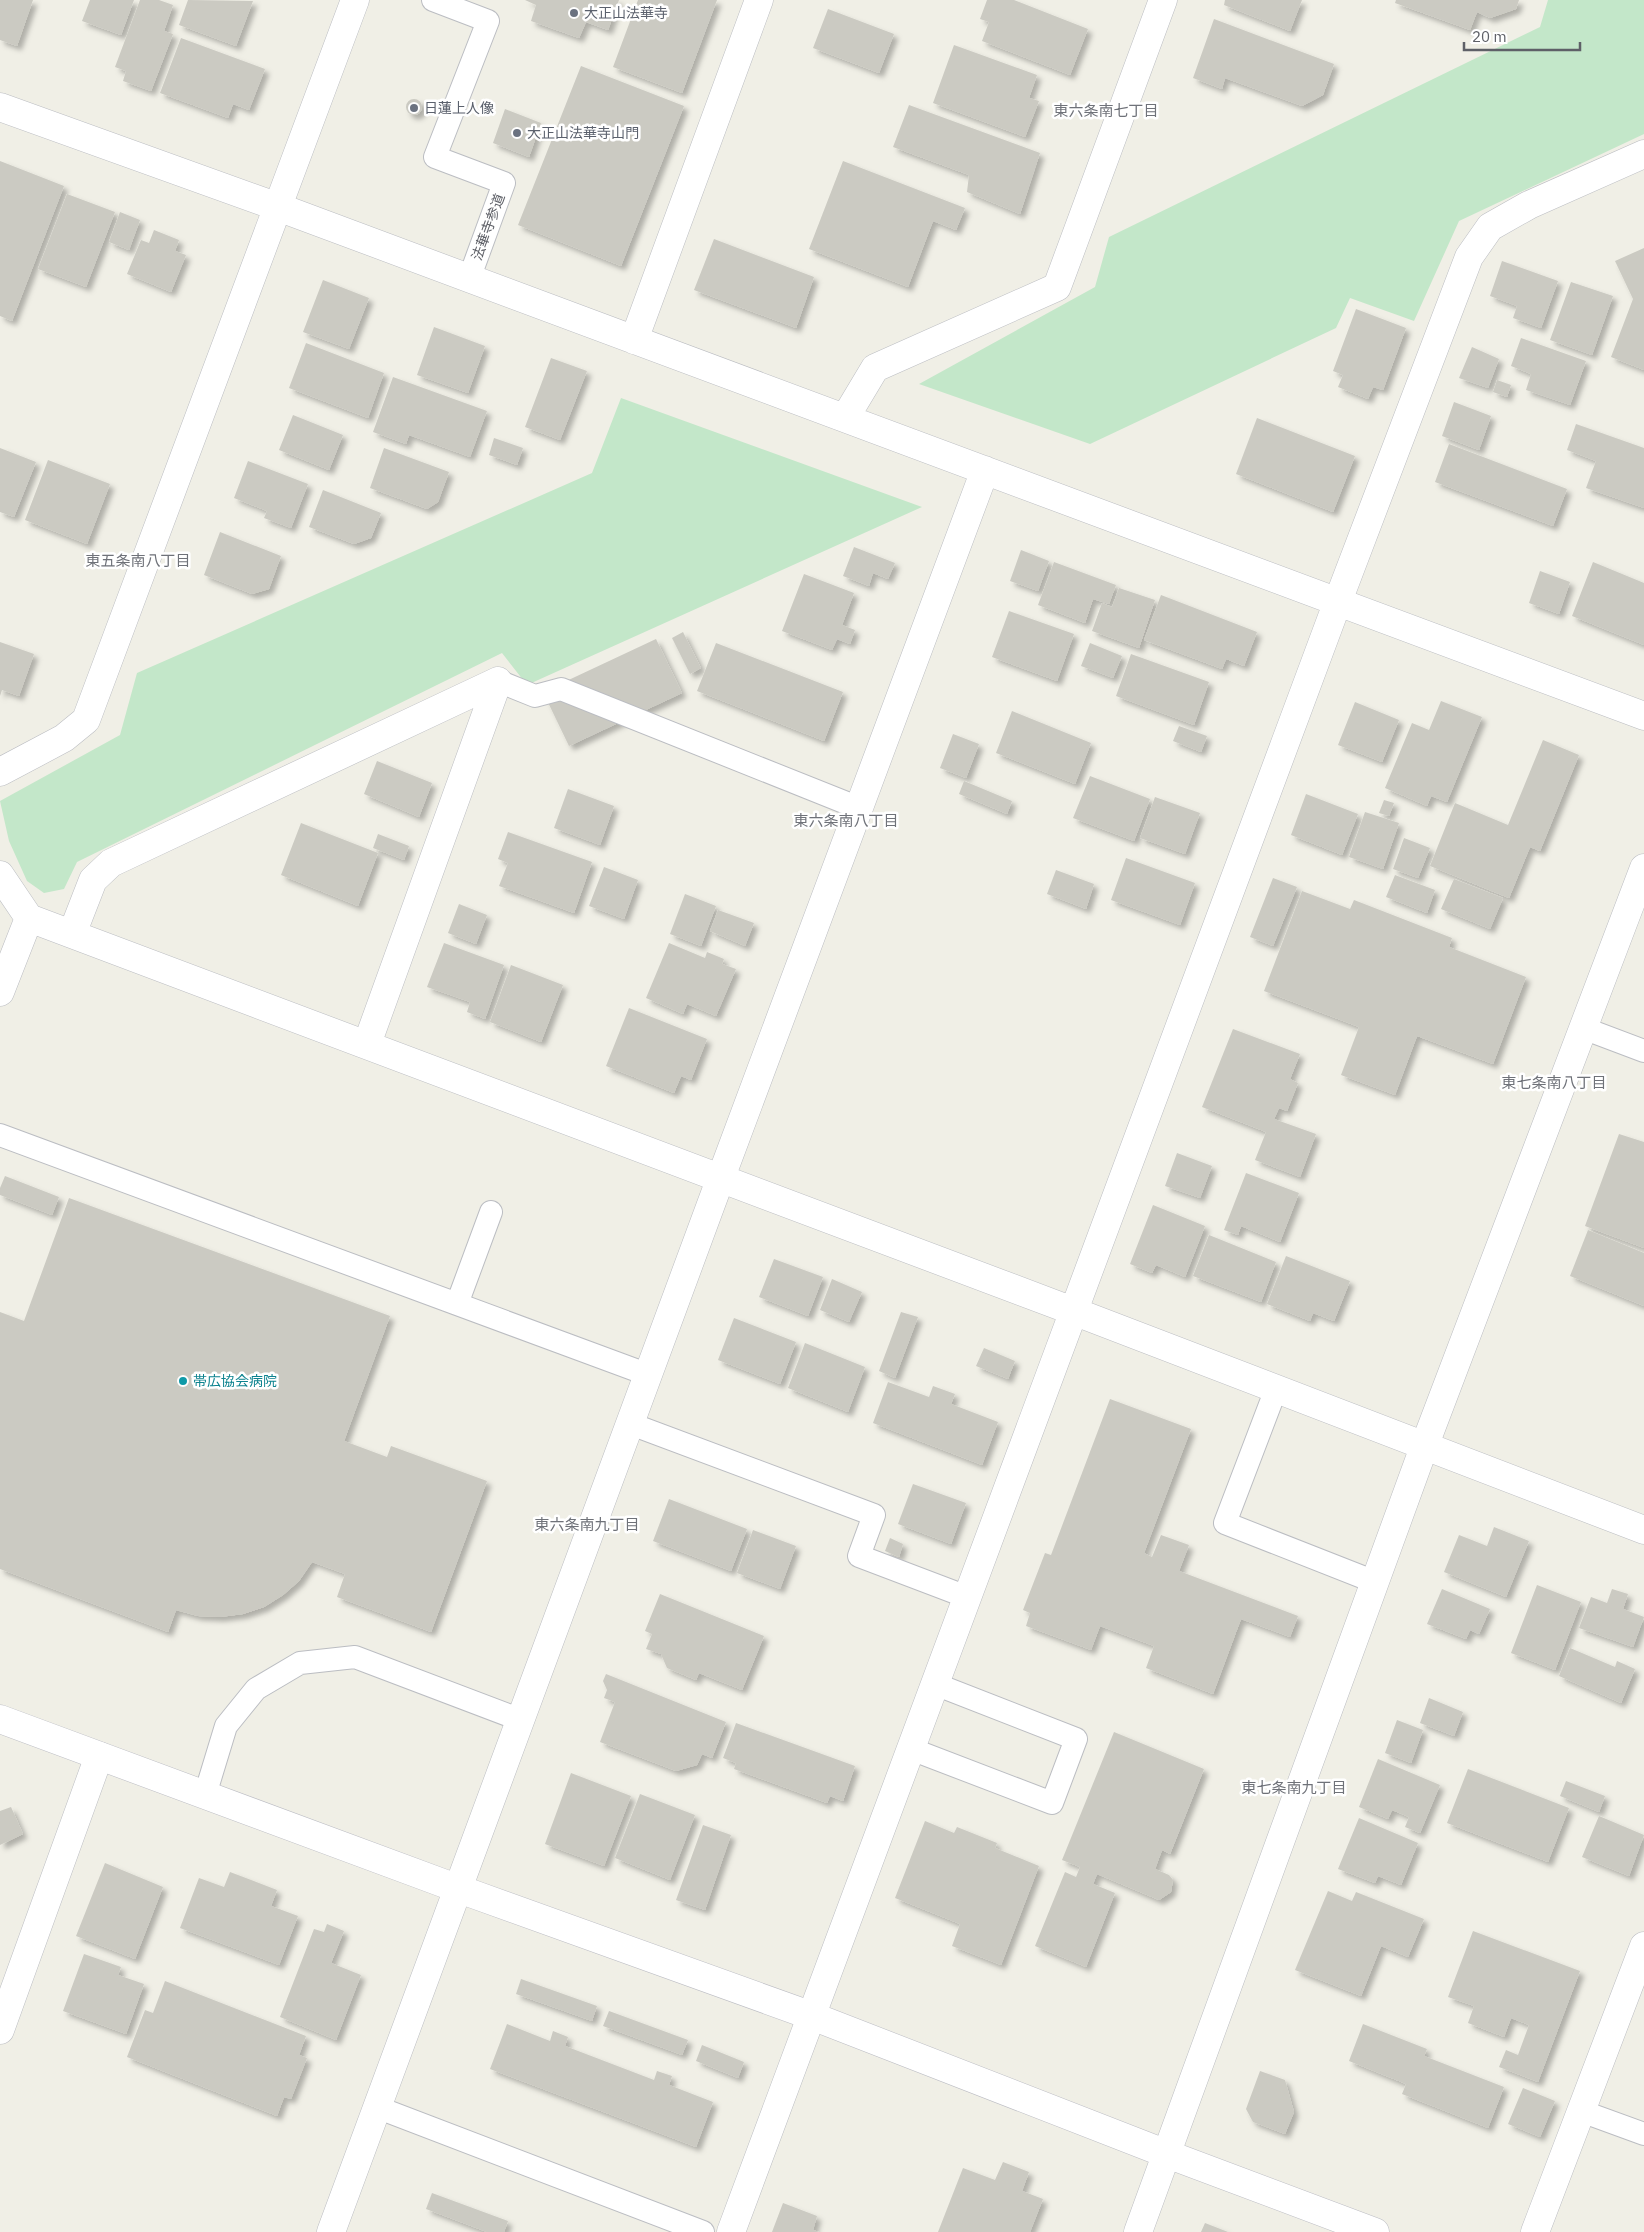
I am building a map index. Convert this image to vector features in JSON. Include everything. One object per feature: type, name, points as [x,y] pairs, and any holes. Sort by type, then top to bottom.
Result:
[{"type":"street","points":[[0,772],[64,738],[86,720],[355,0]]},
{"type":"street","points":[[634,340],[759,0]]},
{"type":"street","points":[[845,418],[876,368],[1057,287],[1162,0]]},
{"type":"street","points":[[0,108],[278,207],[1644,716]]},
{"type":"street","points":[[731,2232],[1338,601],[1469,257],[1490,227],[1529,205],[1644,154]]},
{"type":"street","points":[[332,2232],[720,1180],[986,470]]},
{"type":"street","points":[[72,934],[93,880],[111,863],[498,681]]},
{"type":"street","points":[[367,1044],[498,681]]},
{"type":"street","points":[[1138,2232],[1424,1447],[1644,868]]},
{"type":"street","points":[[0,875],[29,918],[367,1044],[720,1180],[1073,1311],[1644,1530]]},
{"type":"street","points":[[0,992],[29,918]]},
{"type":"street","points":[[0,1719],[459,1890],[812,2016],[1167,2154],[1375,2232]]},
{"type":"street","points":[[0,2030],[99,1756]]},
{"type":"street","points":[[1535,2232],[1644,1946]]},
{"type":"lane","name":"法華寺参道","points":[[433,0],[488,21],[435,157],[504,183],[469,279]]},
{"type":"lane","points":[[498,681],[535,696],[561,689],[859,808]]},
{"type":"lane","points":[[1583,1028],[1644,1051]]},
{"type":"lane","points":[[0,1135],[649,1376]]},
{"type":"lane","points":[[456,1304],[491,1212]]},
{"type":"lane","points":[[1276,1390],[1225,1523],[1375,1582]]},
{"type":"lane","points":[[631,1424],[874,1515],[859,1556],[967,1596]]},
{"type":"lane","points":[[205,1795],[226,1726],[256,1689],[300,1663],[355,1657],[521,1720]]},
{"type":"lane","points":[[911,1750],[1052,1803],[1076,1738],[935,1684]]},
{"type":"lane","points":[[379,2108],[703,2232]]},
{"type":"lane","points":[[1581,2110],[1644,2134]]},
{"type":"green space","points":[[1548,0],[1644,0],[1644,134],[1459,221],[1414,321],[1350,298],[1336,328],[1090,444],[919,384],[1095,287],[1109,237],[1540,27]]},
{"type":"green space","points":[[621,398],[922,507],[527,685],[502,653],[77,862],[64,889],[44,893],[27,881],[9,841],[0,801],[120,735],[137,673],[592,473]]},
{"type":"building","points":[[0,0],[33,0],[17,46],[0,40]]},
{"type":"building","points":[[90,0],[134,0],[121,35],[82,21]]},
{"type":"building","points":[[140,0],[159,0],[173,5],[164,31],[173,34],[151,91],[123,81],[126,71],[115,67]]},
{"type":"building","points":[[188,0],[253,1],[236,46],[179,25]]},
{"type":"building","name":"大正山法華寺","points":[[525,0],[619,0],[608,30],[586,22],[579,38],[531,21],[536,5]]},
{"type":"building","points":[[638,0],[717,0],[682,93],[613,67]]},
{"type":"building","points":[[987,0],[1014,0],[1088,29],[1070,75],[982,41],[989,22],[980,19]]},
{"type":"building","points":[[1225,0],[1302,0],[1290,31],[1224,5]]},
{"type":"building","points":[[1396,0],[1519,0],[1516,9],[1490,18],[1477,12],[1470,30],[1395,3]]},
{"type":"building","points":[[828,9],[894,34],[879,73],[813,48]]},
{"type":"building","points":[[1214,19],[1334,64],[1323,95],[1302,106],[1225,78],[1222,89],[1193,78]]},
{"type":"building","points":[[181,38],[265,69],[249,110],[233,104],[228,118],[160,93]]},
{"type":"building","points":[[954,45],[1037,75],[1029,98],[1039,101],[1025,137],[933,103]]},
{"type":"building","points":[[581,66],[684,106],[621,266],[518,225]]},
{"type":"building","name":"日蓮上人像","points":[[411,99],[417,99],[422,104],[420,113],[411,115],[406,110],[406,104]]},
{"type":"building","points":[[909,105],[1040,153],[1020,214],[967,192],[969,175],[893,147]]},
{"type":"building","name":"大正山法華寺山門","points":[[505,109],[541,123],[529,157],[493,143]]},
{"type":"building","points":[[0,161],[64,186],[12,321],[0,316]]},
{"type":"building","points":[[843,161],[965,208],[956,230],[933,221],[908,287],[809,249]]},
{"type":"building","points":[[67,194],[115,212],[86,287],[38,269]]},
{"type":"building","points":[[120,212],[140,220],[129,250],[109,242]]},
{"type":"building","points":[[154,230],[179,240],[175,251],[186,255],[171,292],[127,274],[141,240],[149,243]]},
{"type":"building","points":[[714,239],[814,277],[796,328],[694,290]]},
{"type":"building","points":[[1644,248],[1644,370],[1611,357],[1633,299],[1615,261]]},
{"type":"building","points":[[1502,261],[1558,281],[1541,328],[1513,318],[1517,306],[1490,296]]},
{"type":"building","points":[[323,280],[369,298],[349,349],[303,332]]},
{"type":"building","points":[[1571,282],[1613,296],[1592,355],[1550,340]]},
{"type":"building","points":[[1356,309],[1406,328],[1383,390],[1373,387],[1368,399],[1338,387],[1343,375],[1333,371]]},
{"type":"building","points":[[434,327],[485,346],[468,393],[417,375]]},
{"type":"building","points":[[1521,338],[1586,361],[1570,405],[1526,390],[1531,374],[1511,366]]},
{"type":"building","points":[[306,343],[384,373],[368,418],[289,388]]},
{"type":"building","points":[[1472,347],[1499,359],[1488,388],[1459,378]]},
{"type":"building","points":[[551,358],[587,371],[560,440],[525,427]]},
{"type":"building","points":[[393,377],[487,411],[470,457],[409,435],[406,444],[373,432]]},
{"type":"building","points":[[1497,380],[1511,385],[1507,397],[1493,392]]},
{"type":"building","points":[[1454,402],[1491,416],[1479,450],[1442,436]]},
{"type":"building","points":[[293,415],[343,435],[329,470],[279,450]]},
{"type":"building","points":[[1257,418],[1355,456],[1333,512],[1236,474]]},
{"type":"building","points":[[1576,424],[1644,448],[1644,508],[1586,488],[1596,461],[1567,450]]},
{"type":"building","points":[[494,438],[523,448],[517,465],[489,455]]},
{"type":"building","points":[[1449,444],[1567,489],[1553,526],[1435,482]]},
{"type":"building","points":[[0,448],[36,462],[14,517],[0,512]]},
{"type":"building","points":[[384,448],[449,472],[438,502],[427,509],[370,488]]},
{"type":"building","points":[[48,460],[110,484],[87,544],[25,520]]},
{"type":"building","points":[[248,461],[308,484],[291,528],[264,518],[267,511],[234,498]]},
{"type":"building","points":[[323,490],[381,513],[371,538],[354,544],[309,527]]},
{"type":"building","points":[[220,532],[281,556],[269,589],[252,594],[204,575]]},
{"type":"building","points":[[854,547],[895,563],[888,579],[873,573],[869,586],[843,576]]},
{"type":"building","points":[[1021,550],[1049,561],[1038,591],[1010,581]]},
{"type":"building","points":[[1054,562],[1116,585],[1109,604],[1093,599],[1085,623],[1038,605]]},
{"type":"building","points":[[1593,562],[1644,583],[1644,645],[1572,616]]},
{"type":"building","points":[[1540,571],[1570,582],[1559,614],[1529,603]]},
{"type":"building","points":[[804,574],[854,593],[842,625],[855,630],[850,644],[837,639],[832,650],[782,631]]},
{"type":"building","points":[[1119,588],[1155,600],[1139,648],[1092,631],[1102,603],[1112,607]]},
{"type":"building","points":[[1161,595],[1257,632],[1244,666],[1226,659],[1222,669],[1144,640]]},
{"type":"building","points":[[1009,611],[1074,634],[1057,681],[992,657]]},
{"type":"building","points":[[683,632],[701,668],[690,674],[672,638]]},
{"type":"building","points":[[656,639],[682,693],[569,746],[543,692]]},
{"type":"building","points":[[0,642],[34,654],[19,696],[2,690],[0,696]]},
{"type":"building","points":[[716,643],[843,692],[824,741],[697,691]]},
{"type":"building","points":[[1090,643],[1122,656],[1113,678],[1081,666]]},
{"type":"building","points":[[1131,654],[1209,682],[1194,725],[1116,696]]},
{"type":"building","points":[[1441,701],[1482,717],[1447,802],[1431,796],[1427,806],[1385,788],[1412,723],[1429,730]]},
{"type":"building","points":[[1355,702],[1399,720],[1382,762],[1338,745]]},
{"type":"building","points":[[1012,711],[1091,743],[1075,784],[996,753]]},
{"type":"building","points":[[1179,726],[1207,736],[1201,752],[1173,741]]},
{"type":"building","points":[[953,734],[979,744],[966,778],[940,768]]},
{"type":"building","points":[[1543,740],[1579,755],[1540,851],[1530,847],[1509,898],[1430,866],[1455,803],[1508,825]]},
{"type":"building","points":[[377,761],[432,783],[419,817],[364,794]]},
{"type":"building","points":[[1090,776],[1150,799],[1134,841],[1073,818]]},
{"type":"building","points":[[964,781],[1012,801],[1007,814],[959,794]]},
{"type":"building","points":[[568,789],[614,806],[600,845],[554,828]]},
{"type":"building","points":[[1306,794],[1358,814],[1342,855],[1291,835]]},
{"type":"building","points":[[1155,797],[1200,813],[1185,854],[1140,838]]},
{"type":"building","points":[[1384,800],[1394,803],[1389,816],[1379,813]]},
{"type":"building","points":[[1365,812],[1399,823],[1383,869],[1349,857]]},
{"type":"building","points":[[301,823],[378,853],[358,906],[281,875]]},
{"type":"building","points":[[508,832],[592,862],[574,913],[499,886],[508,863],[498,859]]},
{"type":"building","points":[[378,834],[409,846],[404,860],[373,848]]},
{"type":"building","points":[[1404,838],[1430,848],[1418,878],[1393,869]]},
{"type":"building","points":[[1126,858],[1195,883],[1180,925],[1111,900]]},
{"type":"building","points":[[604,867],[638,880],[624,919],[589,906]]},
{"type":"building","points":[[1056,870],[1094,884],[1086,909],[1047,894]]},
{"type":"building","points":[[1395,875],[1435,890],[1427,913],[1386,897]]},
{"type":"building","points":[[1273,878],[1297,887],[1273,946],[1250,937]]},
{"type":"building","points":[[1454,879],[1503,898],[1490,929],[1441,909]]},
{"type":"building","points":[[1302,891],[1350,909],[1354,900],[1452,938],[1449,947],[1526,977],[1493,1064],[1417,1036],[1395,1095],[1341,1075],[1359,1027],[1264,991]]},
{"type":"building","points":[[685,894],[716,906],[701,946],[670,934]]},
{"type":"building","points":[[459,904],[487,915],[476,944],[448,933]]},
{"type":"building","points":[[718,910],[754,923],[745,946],[710,931]]},
{"type":"building","points":[[444,943],[504,965],[485,1019],[467,1012],[470,1002],[427,987]]},
{"type":"building","points":[[669,943],[705,958],[707,952],[724,959],[722,964],[736,969],[716,1016],[687,1004],[683,1014],[646,998]]},
{"type":"building","points":[[511,965],[563,985],[541,1042],[490,1022]]},
{"type":"building","points":[[629,1008],[707,1039],[691,1080],[681,1076],[674,1093],[606,1066]]},
{"type":"building","points":[[1233,1029],[1300,1054],[1290,1079],[1298,1083],[1287,1111],[1279,1108],[1274,1119],[1316,1134],[1300,1177],[1255,1160],[1266,1132],[1202,1107]]},
{"type":"building","points":[[1619,1134],[1644,1142],[1644,1248],[1585,1226]]},
{"type":"building","points":[[1177,1153],[1212,1166],[1200,1198],[1165,1186]]},
{"type":"building","points":[[1246,1173],[1299,1193],[1280,1242],[1241,1226],[1238,1235],[1224,1230]]},
{"type":"building","points":[[5,1176],[59,1197],[52,1215],[0,1195],[0,1188]]},
{"type":"building","name":"帯広協会病院","points":[[69,1198],[390,1316],[344,1441],[387,1457],[391,1446],[487,1481],[431,1632],[337,1597],[345,1574],[312,1562],[299,1581],[283,1595],[264,1607],[243,1614],[220,1617],[198,1616],[176,1610],[168,1632],[0,1569],[0,1312],[24,1321]]},
{"type":"building","points":[[1153,1205],[1205,1226],[1185,1277],[1156,1265],[1152,1273],[1130,1264]]},
{"type":"building","points":[[1588,1230],[1644,1253],[1644,1306],[1570,1276]]},
{"type":"building","points":[[1209,1235],[1276,1262],[1261,1302],[1193,1276]]},
{"type":"building","points":[[1286,1256],[1350,1281],[1334,1321],[1313,1313],[1310,1321],[1267,1304]]},
{"type":"building","points":[[774,1259],[823,1277],[808,1316],[759,1297]]},
{"type":"building","points":[[832,1279],[862,1292],[849,1322],[820,1310]]},
{"type":"building","points":[[901,1312],[918,1317],[895,1378],[879,1371]]},
{"type":"building","points":[[734,1318],[796,1342],[780,1384],[718,1360]]},
{"type":"building","points":[[805,1343],[865,1367],[848,1412],[788,1388]]},
{"type":"building","points":[[984,1348],[1015,1361],[1008,1379],[976,1366]]},
{"type":"building","points":[[888,1382],[929,1397],[933,1386],[955,1394],[951,1404],[998,1422],[982,1465],[873,1423]]},
{"type":"building","points":[[1110,1399],[1191,1429],[1144,1553],[1152,1557],[1161,1535],[1189,1545],[1179,1571],[1298,1616],[1290,1637],[1241,1619],[1213,1694],[1146,1668],[1154,1646],[1100,1626],[1091,1650],[1026,1626],[1030,1613],[1023,1610],[1045,1553],[1051,1555]]},
{"type":"building","points":[[913,1484],[966,1503],[951,1544],[898,1524]]},
{"type":"building","points":[[669,1499],[747,1529],[731,1571],[653,1541]]},
{"type":"building","points":[[1494,1527],[1529,1541],[1506,1597],[1444,1572],[1459,1535],[1487,1546]]},
{"type":"building","points":[[753,1530],[796,1546],[780,1589],[737,1573]]},
{"type":"building","points":[[890,1538],[903,1544],[899,1557],[885,1551]]},
{"type":"building","points":[[1537,1585],[1581,1602],[1555,1670],[1511,1653]]},
{"type":"building","points":[[1442,1589],[1490,1609],[1479,1634],[1470,1630],[1466,1639],[1427,1624]]},
{"type":"building","points":[[1612,1589],[1628,1594],[1623,1609],[1644,1617],[1633,1647],[1579,1628],[1591,1597],[1607,1603]]},
{"type":"building","points":[[660,1594],[764,1636],[742,1690],[699,1673],[696,1680],[667,1668],[661,1654],[646,1649],[652,1634],[645,1631]]},
{"type":"building","points":[[1570,1648],[1615,1667],[1617,1661],[1635,1669],[1621,1703],[1559,1676]]},
{"type":"building","points":[[606,1674],[726,1722],[712,1758],[702,1754],[697,1765],[676,1771],[600,1742],[615,1702],[604,1698],[607,1690],[603,1681]]},
{"type":"building","points":[[1429,1698],[1463,1712],[1454,1736],[1420,1723]]},
{"type":"building","points":[[1397,1720],[1423,1730],[1411,1763],[1385,1753]]},
{"type":"building","points":[[736,1723],[855,1766],[843,1801],[830,1796],[827,1803],[734,1769],[736,1763],[723,1758]]},
{"type":"building","points":[[1114,1732],[1204,1769],[1170,1854],[1162,1850],[1155,1869],[1169,1875],[1173,1880],[1171,1892],[1159,1900],[1097,1874],[1093,1884],[1115,1893],[1086,1967],[1035,1946],[1065,1872],[1076,1877],[1080,1867],[1062,1860]]},
{"type":"building","points":[[1378,1759],[1440,1785],[1420,1833],[1405,1827],[1409,1817],[1392,1810],[1388,1819],[1359,1807]]},
{"type":"building","points":[[1468,1769],[1569,1808],[1548,1862],[1447,1823]]},
{"type":"building","points":[[571,1773],[631,1796],[604,1866],[545,1844]]},
{"type":"building","points":[[1566,1781],[1605,1796],[1599,1812],[1560,1796]]},
{"type":"building","points":[[640,1794],[695,1815],[670,1880],[615,1858]]},
{"type":"building","points":[[11,1807],[23,1834],[0,1845],[0,1811]]},
{"type":"building","points":[[1599,1816],[1644,1835],[1629,1876],[1582,1857]]},
{"type":"building","points":[[1359,1818],[1418,1843],[1401,1885],[1378,1876],[1375,1883],[1338,1869]]},
{"type":"building","points":[[925,1821],[954,1833],[957,1827],[997,1843],[995,1848],[1039,1866],[1001,1965],[952,1946],[960,1924],[895,1898]]},
{"type":"building","points":[[703,1825],[731,1835],[705,1910],[676,1900]]},
{"type":"building","points":[[105,1863],[163,1887],[135,1959],[76,1936]]},
{"type":"building","points":[[230,1872],[277,1890],[271,1906],[298,1916],[279,1965],[180,1928],[199,1878],[224,1887]]},
{"type":"building","points":[[1328,1891],[1352,1901],[1356,1892],[1424,1919],[1408,1957],[1381,1946],[1361,1996],[1295,1970]]},
{"type":"building","points":[[327,1924],[344,1931],[331,1963],[361,1975],[336,2040],[280,2017],[314,1929],[324,1932]]},
{"type":"building","points":[[1473,1931],[1580,1971],[1538,2082],[1499,2067],[1506,2050],[1518,2055],[1529,2025],[1511,2018],[1504,2037],[1468,2023],[1474,2006],[1448,1997]]},
{"type":"building","points":[[84,1954],[121,1967],[118,1975],[144,1984],[126,2034],[63,2011]]},
{"type":"building","points":[[521,1979],[597,2006],[592,2021],[516,1994]]},
{"type":"building","points":[[165,1981],[306,2036],[299,2055],[307,2058],[291,2099],[284,2097],[277,2116],[127,2057],[145,2010],[153,2013]]},
{"type":"building","points":[[609,2011],[688,2040],[682,2055],[603,2026]]},
{"type":"building","points":[[507,2024],[550,2041],[553,2031],[568,2037],[565,2046],[654,2080],[657,2071],[672,2076],[669,2085],[713,2102],[696,2147],[490,2069]]},
{"type":"building","points":[[1363,2024],[1427,2049],[1424,2056],[1504,2087],[1488,2128],[1402,2094],[1406,2084],[1349,2061]]},
{"type":"building","points":[[702,2045],[744,2062],[738,2078],[696,2061]]},
{"type":"building","points":[[1260,2071],[1285,2080],[1294,2112],[1285,2134],[1253,2122],[1246,2109]]},
{"type":"building","points":[[1523,2088],[1555,2101],[1540,2137],[1508,2124]]},
{"type":"building","points":[[1003,2162],[1029,2172],[1022,2191],[1043,2199],[1030,2232],[938,2232],[963,2168],[995,2180]]},
{"type":"building","points":[[432,2193],[508,2221],[504,2232],[487,2232],[426,2209]]},
{"type":"building","points":[[783,2203],[817,2216],[813,2230],[819,2232],[772,2232]]},
{"type":"building","points":[[1205,2223],[1228,2232],[1201,2232]]},
{"type":"place","name":"大正山法華寺","points":[[574,13]]},
{"type":"place","name":"日蓮上人像","points":[[414,108]]},
{"type":"place","name":"大正山法華寺山門","points":[[517,133]]},
{"type":"place","name":"帯広協会病院","points":[[183,1381]]},
{"type":"district","name":"東六条南七丁目","points":[[1106,111]]},
{"type":"district","name":"東五条南八丁目","points":[[138,561]]},
{"type":"district","name":"東六条南八丁目","points":[[846,821]]},
{"type":"district","name":"東七条南八丁目","points":[[1554,1083]]},
{"type":"district","name":"東六条南九丁目","points":[[587,1525]]},
{"type":"district","name":"東七条南九丁目","points":[[1294,1788]]}]
